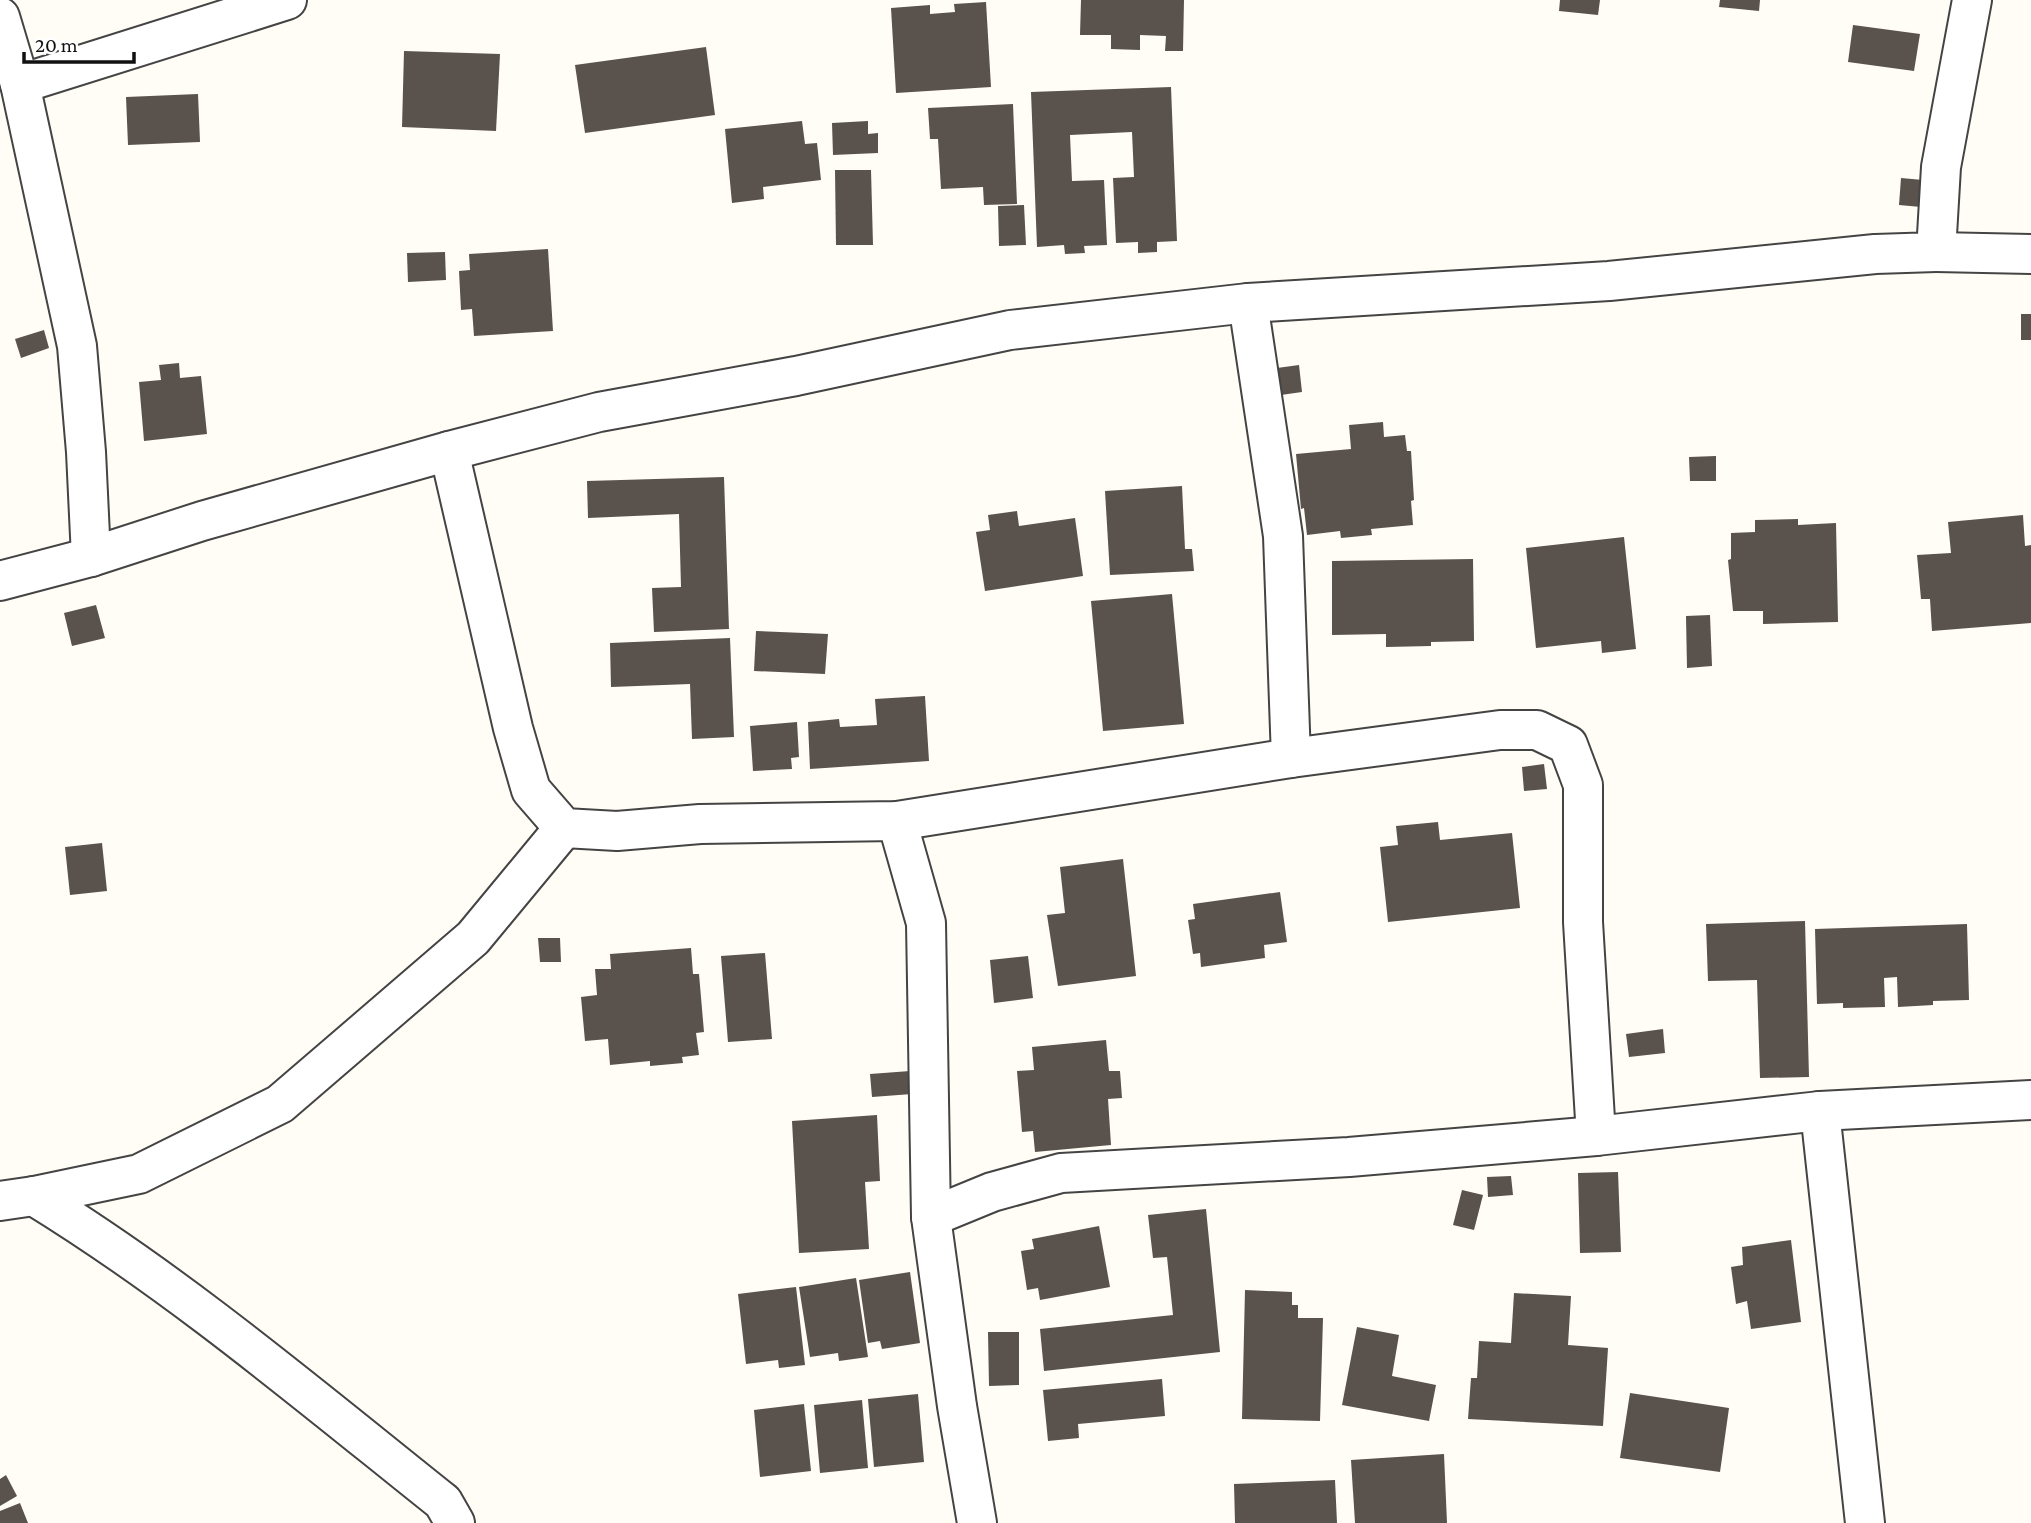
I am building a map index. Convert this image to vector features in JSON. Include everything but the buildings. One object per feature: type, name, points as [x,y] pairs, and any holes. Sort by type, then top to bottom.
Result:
[{"type":"street","points":[[20,84],[287,0]]},
{"type":"street","points":[[1936,253],[1941,167],[1972,0]]},
{"type":"street","points":[[0,17],[20,84],[77,346],[91,557]]},
{"type":"street","points":[[0,581],[91,557],[202,520],[600,412],[796,376],[1010,330],[1248,303],[1609,281],[1875,254],[2031,254]]},
{"type":"street","points":[[1248,303],[1283,536],[1291,758]]},
{"type":"street","points":[[449,451],[513,728],[531,790],[564,828],[617,831],[701,824],[897,821],[1291,758],[1500,730],[1537,730],[1568,745],[1583,786],[1583,922],[1597,1136]]},
{"type":"street","points":[[897,821],[926,923],[931,1217],[957,1406],[977,1523]]},
{"type":"street","points":[[17,1199],[139,1174],[280,1104],[473,938],[564,828]]},
{"type":"street","points":[[931,1217],[992,1192],[1061,1173],[1349,1157],[1597,1136],[1820,1111],[2031,1100]]},
{"type":"street","points":[[1820,1111],[1865,1523]]},
{"type":"street","points":[[17,1199],[88,1230],[131,1260],[443,1502],[455,1523]]}]
